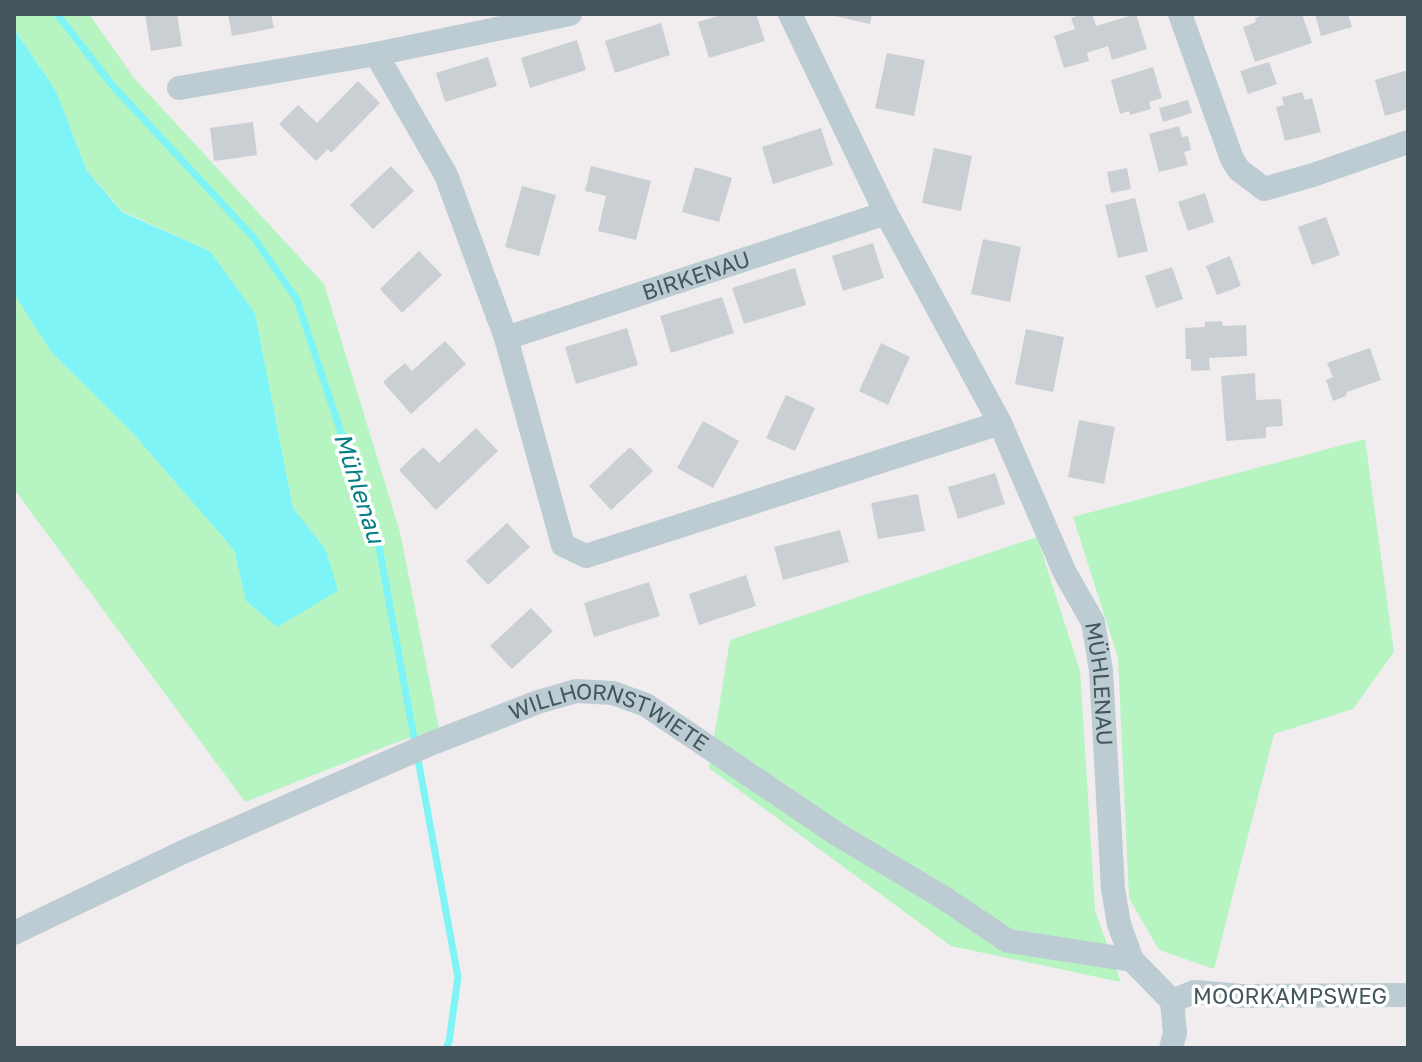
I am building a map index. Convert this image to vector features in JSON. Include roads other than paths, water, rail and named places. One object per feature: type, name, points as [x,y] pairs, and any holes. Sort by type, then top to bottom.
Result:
[{"type":"street","points":[[179,88],[376,54],[570,14]]},
{"type":"street","name":"MÜHLENAU","points":[[790,14],[886,213],[1000,423],[1065,573],[1093,622],[1101,670],[1113,889],[1119,924],[1132,960]]},
{"type":"street","points":[[1180,14],[1232,159],[1239,170],[1264,189],[1408,142]]},
{"type":"street","points":[[376,54],[446,175],[506,338],[563,545],[586,556],[1000,423]]},
{"type":"street","name":"BIRKENAU","points":[[506,338],[886,213]]},
{"type":"street","name":"WILLHORNSTWIETE","points":[[14,933],[183,852],[430,744],[538,702],[576,691],[613,693],[646,705],[837,834],[944,898],[1008,941],[1132,960]]},
{"type":"street","points":[[1132,960],[1172,1001],[1175,1033],[1171,1048]]},
{"type":"street","name":"MOORKAMPSWEG","points":[[1172,1001],[1194,992],[1243,996],[1408,995]]},
{"type":"water","points":[[14,29],[56,91],[87,171],[122,212],[210,251],[255,313],[293,508],[326,550],[338,591],[277,627],[246,601],[234,550],[130,430],[52,353],[14,294]]},
{"type":"waterway","name":"Mühlenau","points":[[57,14],[112,85],[254,238],[297,300],[379,547],[458,977],[446,1048]]}]
